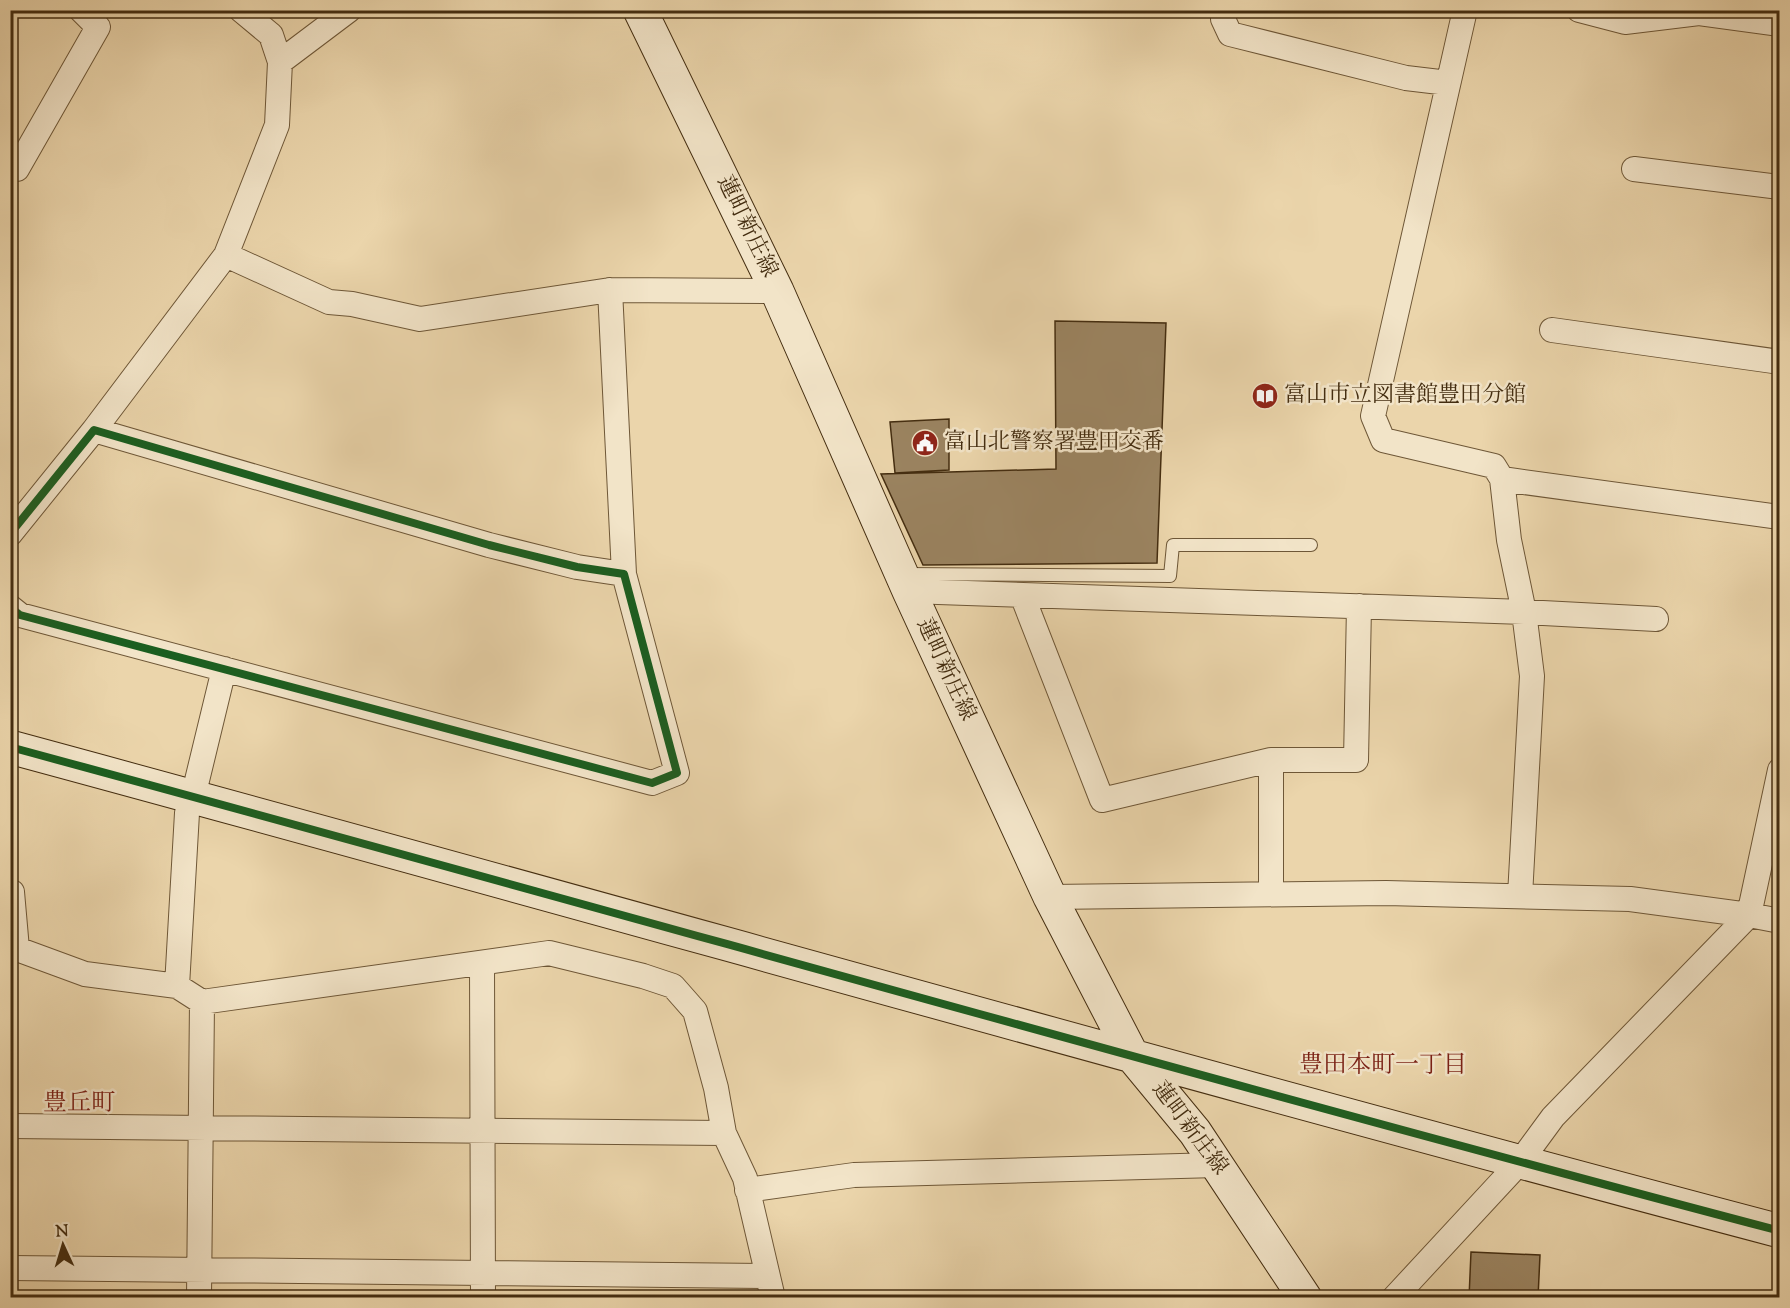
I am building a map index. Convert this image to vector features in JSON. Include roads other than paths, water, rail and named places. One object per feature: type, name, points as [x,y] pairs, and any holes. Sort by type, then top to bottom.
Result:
[{"type":"street","points":[[13,171],[98,27],[81,10]]},
{"type":"street","points":[[10,534],[94,430],[226,255],[277,125],[280,62],[271,35],[241,10]]},
{"type":"street","points":[[280,62],[349,10]]},
{"type":"street","name":"蓮町新庄線","points":[[640,10],[777,291],[905,582],[1050,897],[1133,1056],[1195,1132],[1305,1298]]},
{"type":"street","points":[[1226,10],[1223,18],[1230,34],[1406,78],[1448,82]]},
{"type":"street","points":[[1465,10],[1373,417],[1383,440],[1494,466],[1502,479],[1509,540],[1524,612],[1532,676],[1520,896]]},
{"type":"street","points":[[1579,10],[1625,22],[1699,13],[1779,24]]},
{"type":"street","points":[[1634,169],[1779,187]]},
{"type":"street","points":[[226,255],[329,302],[352,304],[420,319],[610,290],[777,291]]},
{"type":"street","points":[[10,606],[20,615],[652,783],[677,773],[624,574],[610,290]]},
{"type":"street","points":[[1552,330],[1779,362]]},
{"type":"street","points":[[94,430],[489,544],[577,567],[624,574]]},
{"type":"street","points":[[1502,479],[1779,517]]},
{"type":"street","points":[[905,582],[1022,595],[1524,612],[1656,619]]},
{"type":"street","points":[[1022,595],[1102,800],[1271,760],[1356,760],[1359,606]]},
{"type":"street","points":[[177,986],[187,813],[193,797],[224,669]]},
{"type":"street","points":[[10,747],[1779,1231]]},
{"type":"street","points":[[1271,760],[1271,893]]},
{"type":"street","points":[[1394,1298],[1520,1162],[1553,1117],[1749,915],[1779,770]]},
{"type":"street","points":[[10,1268],[483,1273],[770,1287],[745,1178],[724,1133],[716,1088],[695,1011],[673,986],[643,976],[549,953],[202,1002],[177,986],[85,974],[17,949],[12,892]]},
{"type":"street","points":[[1050,897],[1386,893],[1630,899],[1779,921]]},
{"type":"street","points":[[482,963],[483,1298]]},
{"type":"street","points":[[200,1298],[202,1002]]},
{"type":"street","points":[[10,1126],[724,1133]]},
{"type":"street","points":[[747,1190],[854,1175],[1216,1165]]},
{"type":"lane","points":[[905,582],[1170,576],[1173,545],[1311,544]]},
{"type":"place","name":"富山市立図書館豊田分館","points":[[1265,396]]},
{"type":"place","name":"富山北警察署豊田交番","points":[[925,443]]},
{"type":"district","name":"豊田本町一丁目","points":[[1383,1066]]},
{"type":"district","name":"豊丘町","points":[[79,1104]]}]
